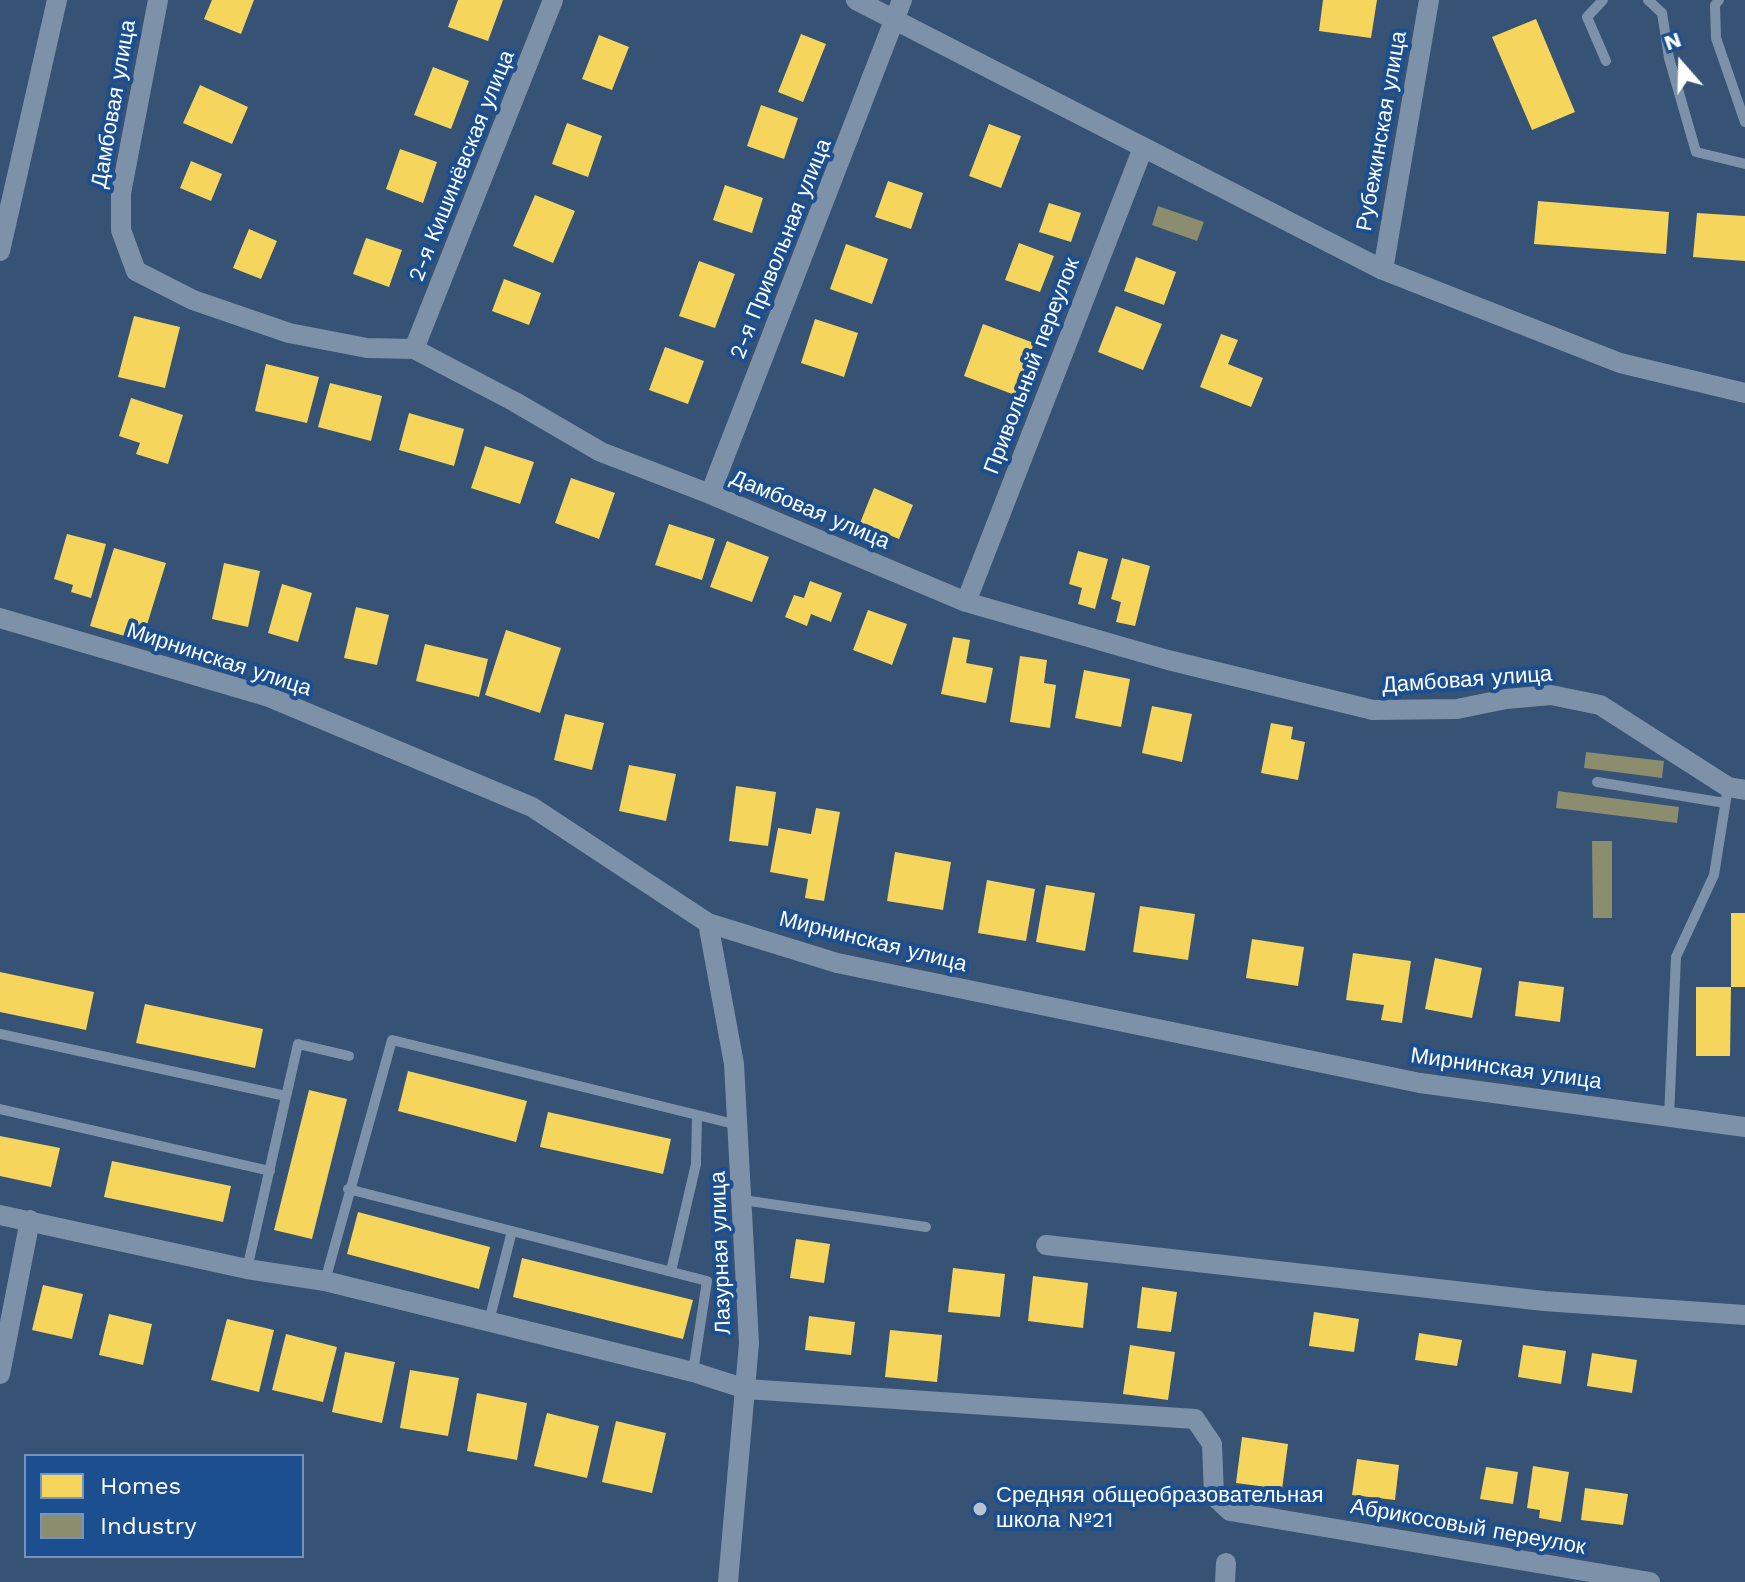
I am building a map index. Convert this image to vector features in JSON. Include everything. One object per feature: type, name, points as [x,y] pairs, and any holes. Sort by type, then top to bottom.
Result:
[{"type":"street","points":[[0,251],[57,0]]},
{"type":"street","name":"Дамбовая улица","points":[[158,0],[121,193],[121,230],[136,271],[193,300],[289,333],[367,348],[414,349],[601,452],[710,494],[966,602],[1168,660],[1373,710],[1457,709],[1506,699],[1551,695],[1600,705],[1733,793]]},
{"type":"street","name":"2-я Кишинёвская улица","points":[[414,349],[553,0]]},
{"type":"street","points":[[856,0],[1383,270],[1620,363],[1745,393]]},
{"type":"street","name":"2-я Привольная улица","points":[[710,494],[902,0]]},
{"type":"street","name":"Рубежинская улица","points":[[1383,270],[1429,0]]},
{"type":"street","name":"Привольный переулок","points":[[966,602],[1143,148]]},
{"type":"street","name":"Мирнинская улица","points":[[0,618],[269,697],[532,807],[708,923],[837,963],[1420,1083],[1745,1127]]},
{"type":"street","name":"Лазурная улица","points":[[708,923],[734,1064],[749,1343],[728,1582]]},
{"type":"street","points":[[0,1215],[247,1269],[325,1281],[693,1372],[746,1389]]},
{"type":"street","points":[[0,1374],[30,1220]]},
{"type":"street","points":[[1046,1245],[1544,1301],[1745,1315]]},
{"type":"street","name":"Абрикосовый переулок","points":[[746,1389],[1195,1419],[1212,1444],[1214,1496],[1230,1511],[1650,1582]]},
{"type":"lane","points":[[1603,0],[1587,17],[1606,61]]},
{"type":"lane","points":[[1648,0],[1662,13],[1669,58],[1696,152],[1745,164]]},
{"type":"lane","points":[[1719,0],[1715,5],[1716,38],[1745,122]]},
{"type":"lane","points":[[1597,782],[1733,793],[1714,875],[1676,957],[1669,1117]]},
{"type":"lane","points":[[0,1034],[286,1096]]},
{"type":"lane","points":[[325,1281],[348,1189],[392,1040],[738,1125]]},
{"type":"lane","points":[[247,1269],[298,1044],[349,1056]]},
{"type":"lane","points":[[0,1109],[270,1171]]},
{"type":"lane","points":[[671,1271],[696,1164],[697,1115]]},
{"type":"lane","points":[[348,1189],[707,1281],[693,1372]]},
{"type":"lane","points":[[743,1200],[926,1227]]},
{"type":"lane","points":[[489,1321],[512,1231]]},
{"type":"building: Homes","points":[[212,0],[254,0],[241,34],[204,19]]},
{"type":"building: Homes","points":[[458,0],[503,0],[488,41],[448,27]]},
{"type":"building: Homes","points":[[1323,0],[1377,0],[1371,38],[1319,31]]},
{"type":"building: Homes","points":[[1536,19],[1575,112],[1532,130],[1492,37]]},
{"type":"building: Homes","points":[[801,34],[826,44],[803,102],[778,92]]},
{"type":"building: Homes","points":[[599,35],[629,47],[612,90],[582,79]]},
{"type":"building: Homes","points":[[433,67],[469,81],[451,129],[414,115]]},
{"type":"building: Homes","points":[[200,85],[248,107],[232,144],[183,123]]},
{"type":"building: Homes","points":[[761,105],[798,118],[784,159],[747,146]]},
{"type":"building: Homes","points":[[567,123],[602,136],[588,177],[552,164]]},
{"type":"building: Homes","points":[[989,124],[1021,136],[1001,188],[969,176]]},
{"type":"building: Homes","points":[[400,149],[437,162],[423,203],[386,189]]},
{"type":"building: Homes","points":[[191,161],[222,174],[211,201],[180,188]]},
{"type":"building: Homes","points":[[888,181],[923,193],[911,229],[875,217]]},
{"type":"building: Homes","points":[[725,185],[763,198],[752,233],[713,220]]},
{"type":"building: Homes","points":[[535,195],[575,211],[553,263],[513,246]]},
{"type":"building: Homes","points":[[1538,201],[1669,212],[1666,254],[1534,244]]},
{"type":"building: Homes","points":[[1049,203],[1081,213],[1071,242],[1039,232]]},
{"type":"building: Homes","points":[[1697,213],[1745,216],[1745,261],[1693,257]]},
{"type":"building: Homes","points":[[249,229],[277,241],[261,279],[233,268]]},
{"type":"building: Homes","points":[[366,238],[402,250],[389,287],[353,274]]},
{"type":"building: Homes","points":[[1019,243],[1054,256],[1040,292],[1005,280]]},
{"type":"building: Homes","points":[[846,244],[888,259],[872,304],[830,289]]},
{"type":"building: Homes","points":[[1136,257],[1176,272],[1164,305],[1124,291]]},
{"type":"building: Homes","points":[[699,261],[735,274],[715,328],[679,316]]},
{"type":"building: Homes","points":[[504,279],[541,293],[529,325],[492,311]]},
{"type":"building: Homes","points":[[1116,306],[1162,324],[1143,370],[1098,352]]},
{"type":"building: Homes","points":[[134,316],[180,327],[165,388],[118,377]]},
{"type":"building: Homes","points":[[815,319],[858,333],[844,377],[801,363]]},
{"type":"building: Homes","points":[[983,324],[1034,343],[1015,395],[964,376]]},
{"type":"building: Homes","points":[[1221,334],[1238,340],[1228,364],[1263,378],[1251,407],[1200,387]]},
{"type":"building: Homes","points":[[665,347],[704,361],[688,404],[649,390]]},
{"type":"building: Homes","points":[[266,364],[319,377],[307,423],[255,411]]},
{"type":"building: Homes","points":[[330,383],[382,396],[371,441],[318,427]]},
{"type":"building: Homes","points":[[131,398],[183,415],[168,464],[136,454],[140,443],[119,436]]},
{"type":"building: Homes","points":[[409,413],[464,429],[454,466],[399,450]]},
{"type":"building: Homes","points":[[485,446],[534,462],[520,504],[471,488]]},
{"type":"building: Homes","points":[[571,478],[615,493],[599,539],[555,523]]},
{"type":"building: Homes","points":[[874,488],[913,505],[899,539],[860,523]]},
{"type":"building: Homes","points":[[669,524],[715,539],[702,580],[655,565]]},
{"type":"building: Homes","points":[[67,534],[106,544],[91,598],[71,592],[73,585],[54,579]]},
{"type":"building: Homes","points":[[727,541],[769,557],[752,602],[710,587]]},
{"type":"building: Homes","points":[[114,548],[166,563],[142,641],[90,626]]},
{"type":"building: Homes","points":[[1078,551],[1108,559],[1095,609],[1078,604],[1082,588],[1069,584]]},
{"type":"building: Homes","points":[[1122,558],[1150,566],[1135,626],[1116,622],[1121,602],[1111,599]]},
{"type":"building: Homes","points":[[224,563],[260,571],[248,627],[212,619]]},
{"type":"building: Homes","points":[[810,581],[842,593],[831,622],[811,614],[807,626],[785,617],[794,595],[804,598]]},
{"type":"building: Homes","points":[[282,584],[312,593],[298,642],[268,633]]},
{"type":"building: Homes","points":[[356,607],[389,615],[377,665],[344,658]]},
{"type":"building: Homes","points":[[868,610],[907,624],[892,665],[853,650]]},
{"type":"building: Homes","points":[[506,630],[561,648],[540,713],[485,695]]},
{"type":"building: Homes","points":[[953,637],[970,640],[966,663],[993,668],[986,703],[941,694]]},
{"type":"building: Homes","points":[[425,644],[488,659],[479,697],[416,681]]},
{"type":"building: Homes","points":[[1020,656],[1047,660],[1044,683],[1056,685],[1050,728],[1010,722]]},
{"type":"building: Homes","points":[[1084,670],[1130,679],[1121,727],[1075,718]]},
{"type":"building: Homes","points":[[1152,706],[1192,714],[1182,762],[1142,753]]},
{"type":"building: Homes","points":[[565,714],[604,723],[592,770],[554,760]]},
{"type":"building: Homes","points":[[1271,723],[1293,727],[1291,739],[1305,742],[1298,780],[1261,773]]},
{"type":"building: Homes","points":[[629,765],[676,774],[666,821],[619,811]]},
{"type":"building: Homes","points":[[736,786],[776,792],[768,846],[729,841]]},
{"type":"building: Homes","points":[[816,808],[840,812],[824,901],[805,898],[808,879],[770,872],[778,828],[811,834]]},
{"type":"building: Homes","points":[[895,852],[951,862],[943,910],[887,901]]},
{"type":"building: Homes","points":[[987,880],[1035,889],[1026,941],[978,933]]},
{"type":"building: Homes","points":[[1046,885],[1095,893],[1085,951],[1036,942]]},
{"type":"building: Homes","points":[[1140,906],[1195,914],[1188,960],[1133,952]]},
{"type":"building: Homes","points":[[1731,913],[1745,913],[1745,987],[1731,987]]},
{"type":"building: Homes","points":[[1252,939],[1304,947],[1298,986],[1246,978]]},
{"type":"building: Homes","points":[[1353,953],[1411,961],[1402,1023],[1381,1020],[1384,1005],[1346,1000]]},
{"type":"building: Homes","points":[[1435,958],[1482,968],[1472,1018],[1425,1009]]},
{"type":"building: Homes","points":[[0,972],[94,992],[86,1030],[0,1012]]},
{"type":"building: Homes","points":[[1519,981],[1564,987],[1560,1022],[1515,1016]]},
{"type":"building: Homes","points":[[1696,987],[1731,987],[1730,1056],[1696,1056]]},
{"type":"building: Homes","points":[[145,1004],[263,1029],[255,1068],[136,1043]]},
{"type":"building: Homes","points":[[408,1071],[527,1101],[516,1142],[398,1111]]},
{"type":"building: Homes","points":[[309,1090],[347,1099],[312,1239],[274,1230]]},
{"type":"building: Homes","points":[[548,1112],[671,1139],[663,1174],[540,1147]]},
{"type":"building: Homes","points":[[0,1136],[60,1148],[51,1187],[0,1176]]},
{"type":"building: Homes","points":[[112,1161],[231,1186],[223,1222],[104,1197]]},
{"type":"building: Homes","points":[[358,1212],[490,1247],[479,1289],[347,1254]]},
{"type":"building: Homes","points":[[796,1239],[830,1244],[824,1283],[790,1278]]},
{"type":"building: Homes","points":[[522,1258],[693,1300],[683,1339],[513,1297]]},
{"type":"building: Homes","points":[[953,1268],[1005,1274],[1000,1317],[948,1312]]},
{"type":"building: Homes","points":[[1033,1276],[1088,1283],[1083,1328],[1028,1321]]},
{"type":"building: Homes","points":[[43,1285],[83,1294],[72,1339],[32,1330]]},
{"type":"building: Homes","points":[[1142,1287],[1177,1292],[1171,1332],[1137,1328]]},
{"type":"building: Homes","points":[[1314,1312],[1359,1319],[1354,1352],[1309,1346]]},
{"type":"building: Homes","points":[[109,1314],[152,1324],[143,1365],[99,1355]]},
{"type":"building: Homes","points":[[809,1316],[855,1322],[851,1355],[805,1350]]},
{"type":"building: Homes","points":[[227,1319],[274,1330],[259,1392],[211,1380]]},
{"type":"building: Homes","points":[[890,1330],[942,1335],[937,1382],[885,1377]]},
{"type":"building: Homes","points":[[1419,1333],[1462,1340],[1457,1366],[1415,1360]]},
{"type":"building: Homes","points":[[286,1334],[337,1347],[323,1402],[272,1390]]},
{"type":"building: Homes","points":[[1130,1345],[1175,1352],[1168,1400],[1123,1394]]},
{"type":"building: Homes","points":[[1523,1345],[1566,1351],[1561,1384],[1518,1377]]},
{"type":"building: Homes","points":[[345,1352],[395,1362],[382,1423],[332,1412]]},
{"type":"building: Homes","points":[[1592,1353],[1637,1360],[1632,1393],[1587,1386]]},
{"type":"building: Homes","points":[[410,1370],[459,1378],[448,1436],[400,1428]]},
{"type":"building: Homes","points":[[477,1393],[527,1403],[517,1460],[467,1451]]},
{"type":"building: Homes","points":[[547,1413],[599,1426],[587,1478],[534,1466]]},
{"type":"building: Homes","points":[[616,1421],[666,1433],[652,1493],[602,1482]]},
{"type":"building: Homes","points":[[1242,1437],[1288,1444],[1282,1489],[1236,1483]]},
{"type":"building: Homes","points":[[1357,1459],[1399,1465],[1395,1500],[1352,1495]]},
{"type":"building: Homes","points":[[1533,1466],[1569,1472],[1561,1522],[1539,1518],[1540,1510],[1527,1508]]},
{"type":"building: Homes","points":[[1486,1467],[1518,1472],[1513,1504],[1480,1499]]},
{"type":"building: Homes","points":[[1585,1488],[1628,1494],[1623,1525],[1581,1520]]},
{"type":"building: Industry","points":[[1158,206],[1204,222],[1197,241],[1152,225]]},
{"type":"building: Industry","points":[[1586,752],[1664,761],[1662,778],[1584,768]]},
{"type":"building: Industry","points":[[1558,791],[1679,807],[1677,823],[1556,808]]},
{"type":"building: Industry","points":[[1592,841],[1612,841],[1612,918],[1593,918]]},
{"type":"place","name":"Средняя общеобразовательная школа №21","points":[[980,1509]]}]
